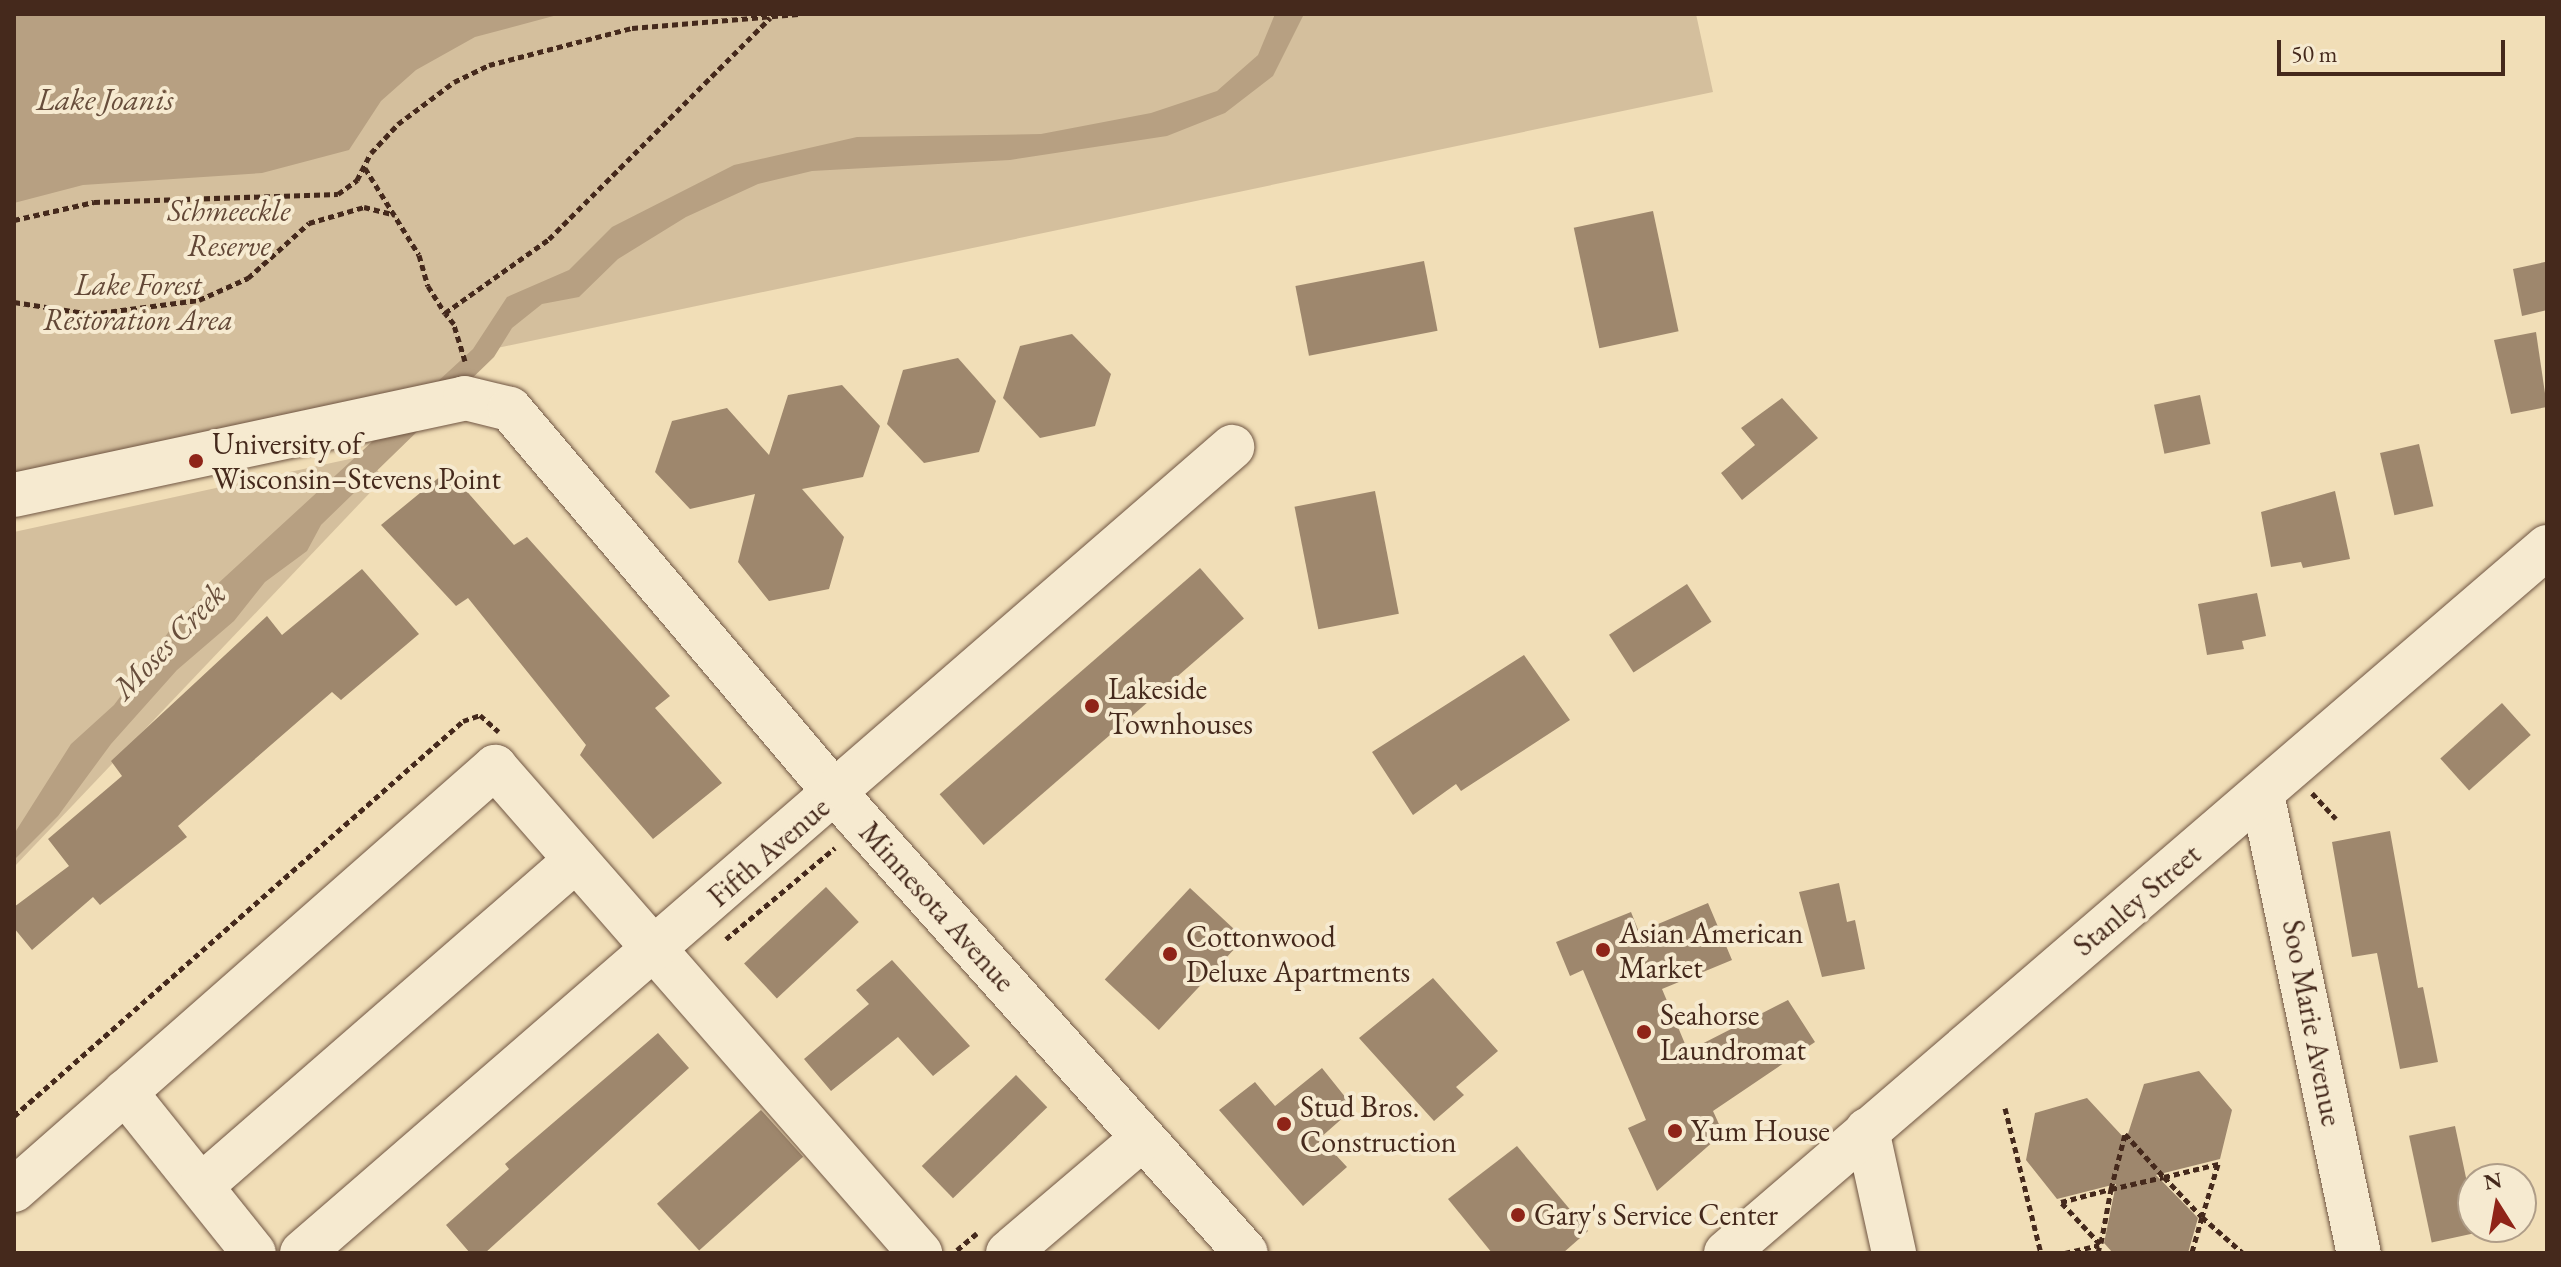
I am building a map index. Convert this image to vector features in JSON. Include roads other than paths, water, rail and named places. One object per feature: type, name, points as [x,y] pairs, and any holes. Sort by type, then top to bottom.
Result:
[{"type":"street","name":"Minnesota Avenue","points":[[14,495],[465,398],[501,405],[528,425],[836,794],[1246,1253]]},
{"type":"street","name":"Fifth Avenue","points":[[302,1253],[836,794],[1232,447]]},
{"type":"street","name":"Stanley Street","points":[[1726,1253],[2547,547]]},
{"type":"street","points":[[14,1190],[495,767],[920,1253]]},
{"type":"street","name":"Soo Marie Avenue","points":[[2262,794],[2359,1253]]},
{"type":"street","points":[[201,1186],[576,860]]},
{"type":"street","points":[[125,1092],[254,1253]]},
{"type":"street","points":[[1867,1130],[1894,1253]]},
{"type":"street","points":[[1008,1253],[1143,1138]]},
{"type":"water","name":"Lake Joanis","points":[[14,14],[561,14],[475,37],[416,70],[381,101],[349,150],[262,173],[83,185],[14,203]]},
{"type":"water","name":"Moses Creek","points":[[1275,14],[1304,14],[1273,76],[1225,113],[1167,136],[1010,160],[812,171],[758,184],[686,217],[618,259],[579,297],[542,304],[512,328],[494,357],[321,525],[307,551],[265,582],[234,621],[177,670],[111,744],[58,816],[14,860],[14,834],[71,744],[114,705],[176,622],[473,349],[507,297],[569,270],[612,227],[734,165],[857,137],[1041,134],[1151,113],[1217,91],[1258,55]]},
{"type":"place","name":"University of Wisconsin–Stevens Point","points":[[196,461]]},
{"type":"place","name":"Lakeside Townhouses","points":[[1092,706]]},
{"type":"place","name":"Asian American Market","points":[[1603,950]]},
{"type":"place","name":"Cottonwood Deluxe Apartments","points":[[1170,954]]},
{"type":"place","name":"Seahorse Laundromat","points":[[1644,1032]]},
{"type":"place","name":"Stud Bros. Construction","points":[[1284,1124]]},
{"type":"place","name":"Yum House","points":[[1675,1131]]},
{"type":"place","name":"Gary's Service Center","points":[[1518,1215]]},
{"type":"park label","name":"Schmeeckle Reserve","points":[[229,228]]},
{"type":"park label","name":"Lake Forest Restoration Area","points":[[138,302]]}]
